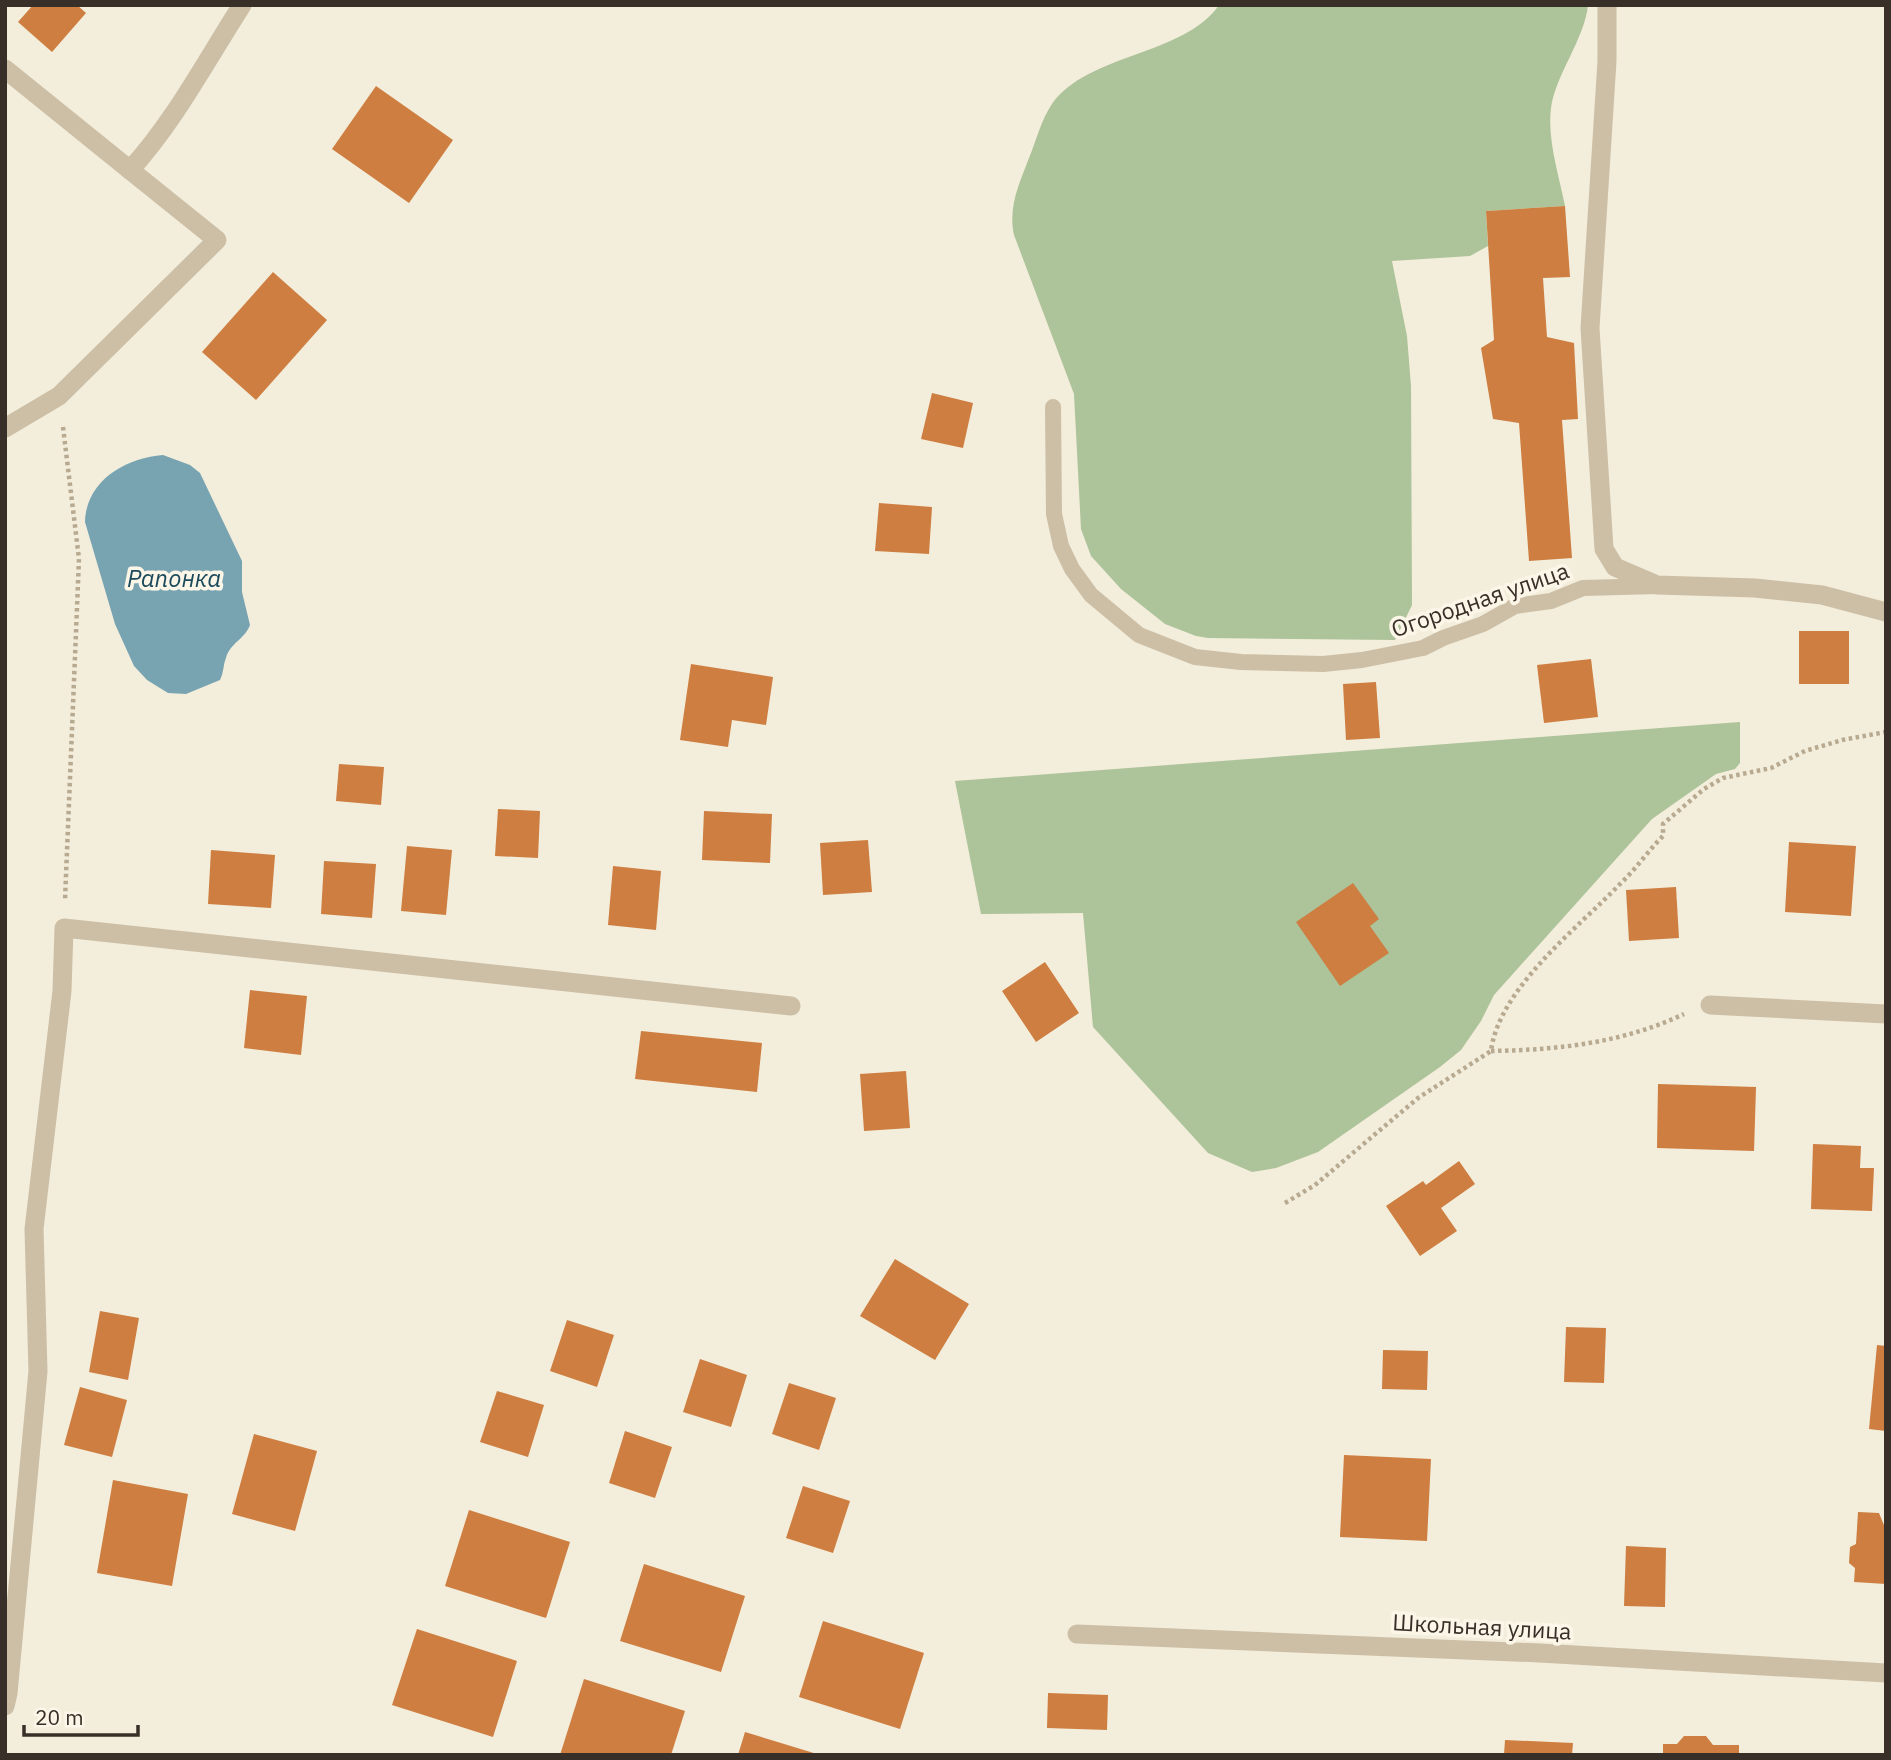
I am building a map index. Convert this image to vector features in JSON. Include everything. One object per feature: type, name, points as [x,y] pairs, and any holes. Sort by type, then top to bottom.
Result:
[{"type":"street","points":[[130,170],[164,128],[242,5]]},
{"type":"street","points":[[1607,5],[1606,75],[1590,328],[1604,549],[1615,567],[1657,584],[1755,588],[1822,595],[1886,612]]},
{"type":"street","points":[[5,69],[217,240],[59,396],[5,428]]},
{"type":"street","points":[[5,1706],[32,1446],[37,1371],[34,1229],[62,991],[64,928],[791,1006]]},
{"type":"street","points":[[1710,1005],[1886,1014]]},
{"type":"street","name":"Школьная улица","points":[[1077,1634],[1526,1653],[1886,1673]]},
{"type":"lane","name":"Огородная улица","points":[[1053,407],[1054,514],[1061,546],[1072,569],[1091,594],[1139,635],[1195,657],[1281,664],[1362,660],[1423,648],[1483,624],[1516,606],[1551,601],[1583,588],[1681,586]]},
{"type":"path","points":[[59,396],[79,559],[64,928]]},
{"type":"path","points":[[1491,1051],[1494,1032],[1520,987],[1629,875],[1663,836],[1663,824],[1684,804],[1723,778],[1771,768],[1805,751],[1842,740],[1886,732]]},
{"type":"path","points":[[1286,1203],[1315,1185],[1418,1098],[1491,1051],[1566,1046],[1616,1039],[1643,1032],[1710,1005]]},
{"type":"green space","points":[[1219,5],[1588,5],[1582,31],[1558,83],[1551,108],[1552,145],[1565,206],[1486,211],[1488,246],[1470,256],[1392,261],[1407,336],[1411,386],[1412,605],[1395,640],[1196,636],[1165,624],[1121,589],[1091,556],[1081,529],[1074,394],[1014,235],[1012,215],[1016,196],[1045,117],[1052,104],[1068,87],[1088,74],[1183,35],[1203,22]]},
{"type":"green space","points":[[1740,722],[1740,763],[1735,769],[1716,774],[1652,819],[1494,995],[1481,1021],[1461,1050],[1318,1152],[1276,1168],[1252,1172],[1208,1153],[1093,1027],[1083,913],[981,914],[955,781]]},
{"type":"water","name":"Рапонка","points":[[163,455],[190,465],[200,473],[242,561],[242,592],[250,625],[228,653],[220,680],[186,694],[168,693],[147,680],[134,666],[115,624],[85,522],[92,495],[110,474],[135,461]]},
{"type":"building","points":[[33,5],[77,5],[86,13],[52,52],[18,22]]},
{"type":"building","points":[[376,86],[453,140],[409,203],[332,149]]},
{"type":"building","points":[[1565,206],[1570,277],[1543,278],[1547,337],[1574,343],[1578,419],[1562,420],[1572,558],[1529,561],[1519,423],[1493,419],[1481,348],[1494,340],[1486,211]]},
{"type":"building","points":[[273,272],[327,320],[256,400],[202,352]]},
{"type":"building","points":[[932,393],[973,403],[963,448],[921,439]]},
{"type":"building","points":[[879,503],[932,507],[929,554],[875,551]]},
{"type":"building","points":[[1799,631],[1849,631],[1849,684],[1799,684]]},
{"type":"building","points":[[1591,659],[1598,717],[1544,723],[1537,665]]},
{"type":"building","points":[[691,664],[773,677],[766,725],[732,720],[728,747],[680,740]]},
{"type":"building","points":[[1376,682],[1380,738],[1346,740],[1343,684]]},
{"type":"building","points":[[339,764],[384,767],[381,805],[336,801]]},
{"type":"building","points":[[498,809],[540,811],[538,858],[495,856]]},
{"type":"building","points":[[704,811],[772,814],[770,863],[702,860]]},
{"type":"building","points":[[868,840],[872,892],[823,895],[820,843]]},
{"type":"building","points":[[1789,842],[1856,846],[1851,916],[1785,912]]},
{"type":"building","points":[[407,846],[452,850],[446,915],[401,911]]},
{"type":"building","points":[[211,850],[275,855],[271,908],[208,904]]},
{"type":"building","points":[[324,861],[376,864],[372,918],[321,914]]},
{"type":"building","points":[[613,866],[661,871],[656,930],[608,925]]},
{"type":"building","points":[[1353,883],[1379,919],[1370,926],[1389,953],[1340,986],[1296,922]]},
{"type":"building","points":[[1676,887],[1679,938],[1629,941],[1626,890]]},
{"type":"building","points":[[1045,962],[1079,1013],[1036,1042],[1002,991]]},
{"type":"building","points":[[250,990],[307,996],[301,1055],[244,1048]]},
{"type":"building","points":[[641,1031],[762,1043],[757,1092],[635,1079]]},
{"type":"building","points":[[906,1071],[910,1128],[864,1131],[860,1074]]},
{"type":"building","points":[[1658,1084],[1756,1087],[1754,1151],[1657,1148]]},
{"type":"building","points":[[1813,1144],[1861,1146],[1860,1168],[1874,1168],[1872,1211],[1811,1209]]},
{"type":"building","points":[[1459,1161],[1475,1184],[1441,1208],[1457,1231],[1420,1256],[1386,1206],[1423,1181],[1426,1185]]},
{"type":"building","points":[[895,1259],[969,1304],[935,1360],[860,1316]]},
{"type":"building","points":[[100,1311],[139,1318],[128,1380],[89,1372]]},
{"type":"building","points":[[567,1320],[614,1335],[597,1387],[550,1371]]},
{"type":"building","points":[[1566,1327],[1606,1328],[1604,1383],[1564,1382]]},
{"type":"building","points":[[1877,1345],[1886,1346],[1886,1431],[1869,1429]]},
{"type":"building","points":[[1383,1350],[1428,1351],[1427,1390],[1382,1389]]},
{"type":"building","points":[[700,1359],[747,1375],[731,1427],[683,1412]]},
{"type":"building","points":[[789,1383],[836,1398],[819,1450],[772,1434]]},
{"type":"building","points":[[80,1387],[127,1400],[112,1457],[64,1445]]},
{"type":"building","points":[[497,1391],[544,1405],[528,1457],[480,1442]]},
{"type":"building","points":[[625,1431],[672,1447],[655,1498],[609,1483]]},
{"type":"building","points":[[254,1434],[317,1451],[295,1531],[232,1514]]},
{"type":"building","points":[[1344,1455],[1431,1459],[1427,1541],[1340,1537]]},
{"type":"building","points":[[113,1480],[188,1494],[172,1586],[97,1573]]},
{"type":"building","points":[[803,1486],[850,1501],[833,1553],[786,1538]]},
{"type":"building","points":[[469,1510],[570,1542],[546,1618],[445,1586]]},
{"type":"building","points":[[1858,1512],[1879,1513],[1886,1530],[1886,1584],[1854,1582],[1855,1568],[1849,1563],[1850,1547],[1856,1544]]},
{"type":"building","points":[[1626,1546],[1666,1548],[1665,1607],[1624,1606]]},
{"type":"building","points":[[644,1564],[745,1596],[721,1672],[620,1641]]},
{"type":"building","points":[[823,1621],[924,1653],[900,1729],[799,1697]]},
{"type":"building","points":[[417,1629],[517,1661],[493,1737],[392,1705]]},
{"type":"building","points":[[584,1679],[685,1711],[671,1755],[560,1755]]},
{"type":"building","points":[[1048,1693],[1108,1695],[1107,1730],[1047,1728]]},
{"type":"building","points":[[745,1732],[817,1754],[817,1755],[738,1755]]},
{"type":"building","points":[[1684,1736],[1706,1736],[1713,1745],[1739,1745],[1739,1755],[1663,1755],[1663,1744],[1677,1744]]},
{"type":"building","points":[[1505,1740],[1573,1743],[1572,1755],[1504,1755]]}]
